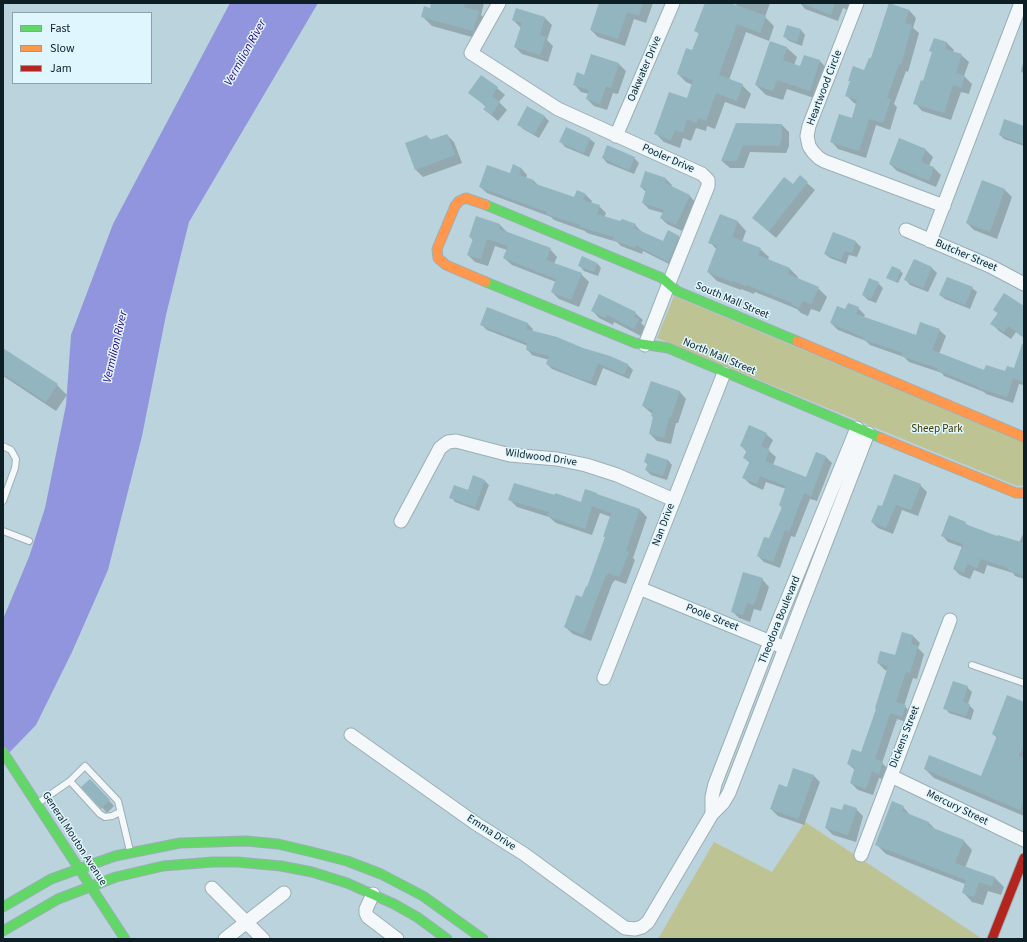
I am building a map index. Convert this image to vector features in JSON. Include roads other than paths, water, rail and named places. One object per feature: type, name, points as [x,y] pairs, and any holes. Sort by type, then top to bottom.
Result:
[{"type":"street","name":"Pooler Drive","points":[[499,3],[472,53],[558,109],[702,174],[708,180],[708,186],[645,345]]},
{"type":"street","name":"Oakwater Drive","points":[[616,136],[673,3]]},
{"type":"street","name":"Heartwood Circle","points":[[858,3],[809,126],[807,136],[809,146],[819,158],[944,206]]},
{"type":"street","points":[[930,241],[1020,20],[1021,3]]},
{"type":"street","name":"South Mall Street","points":[[447,226],[458,201],[468,198],[662,278],[677,291],[1024,437]]},
{"type":"street","name":"North Mall Street","points":[[447,226],[436,253],[438,258],[446,265],[628,341],[668,348],[724,373],[1016,493],[1024,493]]},
{"type":"street","name":"Butcher Street","points":[[906,230],[990,266],[1024,284]]},
{"type":"street","name":"Nan Drive","points":[[604,678],[724,373]]},
{"type":"street","name":"Theodora Boulevard","points":[[712,814],[712,797],[715,784],[770,642],[863,430]]},
{"type":"street","name":"Theodora Boulevard","points":[[632,929],[642,927],[648,922],[712,814],[723,803],[729,793],[785,648],[863,430]]},
{"type":"street","name":"Wildwood Drive","points":[[400,521],[440,448],[448,442],[456,441],[510,455],[557,459],[586,464],[617,475],[674,500]]},
{"type":"street","name":"Poole Street","points":[[639,588],[785,648]]},
{"type":"street","name":"Dickens Street","points":[[861,855],[950,620]]},
{"type":"street","name":"Emma Drive","points":[[351,735],[475,823],[524,854],[625,928],[632,929]]},
{"type":"street","name":"General Mouton Avenue","points":[[3,752],[126,939]]},
{"type":"street","name":"Mercury Street","points":[[891,776],[1024,840]]},
{"type":"street","points":[[3,907],[51,879],[80,868],[130,853],[180,843],[246,841],[278,844],[347,861],[417,917],[448,939]]},
{"type":"street","points":[[992,939],[1024,858]]},
{"type":"street","points":[[3,931],[58,899],[122,875],[163,866],[213,862],[237,862],[281,866],[312,872],[347,883],[403,885],[422,896],[483,939]]},
{"type":"street","points":[[377,884],[366,909],[366,913],[371,920],[397,939]]},
{"type":"street","points":[[212,888],[263,939]]},
{"type":"street","points":[[225,939],[284,893]]},
{"type":"lane","points":[[3,446],[11,450],[16,459],[15,468],[3,501]]},
{"type":"lane","points":[[3,531],[29,541]]},
{"type":"lane","points":[[972,665],[1024,683]]},
{"type":"lane","points":[[37,804],[70,781],[86,766],[118,801],[130,853]]},
{"type":"lane","points":[[70,781],[100,814],[106,817],[120,812]]},
{"type":"water","name":"Vermilion River","points":[[230,3],[318,3],[189,222],[166,315],[142,436],[108,570],[72,652],[36,725],[3,759],[3,619],[29,557],[45,508],[66,405],[71,335],[113,224]]},
{"type":"park label","name":"Sheep Park","points":[[937,430]]}]
